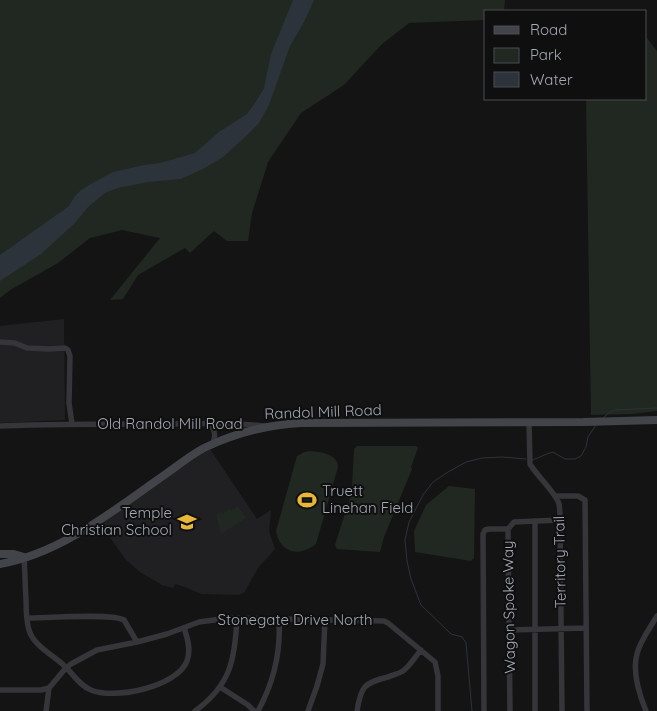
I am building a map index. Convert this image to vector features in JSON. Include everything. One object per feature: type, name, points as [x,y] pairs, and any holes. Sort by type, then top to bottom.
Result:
[{"type":"main road","name":"Randol Mill Road","points":[[0,564],[50,549],[75,536],[194,454],[213,444],[254,429],[300,423],[657,420]]},
{"type":"main road","name":"Randol Mill Road","points":[[0,554],[14,554],[24,557]]},
{"type":"street","points":[[0,342],[15,343],[26,348],[65,348],[68,350],[70,356],[69,404],[72,424]]},
{"type":"street","name":"Territory Trail","points":[[529,422],[530,464],[559,503],[562,711]]},
{"type":"street","name":"Old Randol Mill Road","points":[[0,426],[72,424],[252,424],[269,426]]},
{"type":"street","points":[[206,424],[211,425],[214,431],[215,439],[213,444]]},
{"type":"street","points":[[554,496],[578,496],[585,500],[587,711]]},
{"type":"street","name":"Wagon Spoke Way","points":[[510,711],[508,529],[514,522],[560,520]]},
{"type":"street","points":[[534,521],[535,711]]},
{"type":"street","points":[[484,711],[483,534],[485,530],[489,529],[508,529]]},
{"type":"street","points":[[24,557],[29,630],[42,648],[67,667],[82,685],[90,690],[100,693],[143,690],[157,686],[170,679],[182,670],[187,662],[189,647],[184,628]]},
{"type":"street","points":[[27,618],[102,616],[120,618],[124,620],[137,642]]},
{"type":"street","points":[[646,711],[638,686],[636,661],[640,645],[657,616]]},
{"type":"street","points":[[196,711],[210,699],[227,675],[235,645],[237,618]]},
{"type":"street","name":"Stonegate Drive North","points":[[49,688],[67,667],[97,650],[137,642],[208,620],[237,618],[384,621],[435,662],[437,668],[438,711]]},
{"type":"street","points":[[220,687],[256,711],[269,688],[277,661],[279,619]]},
{"type":"street","points":[[308,711],[318,686],[323,664],[325,619]]},
{"type":"street","points":[[510,630],[586,628]]},
{"type":"street","points":[[357,711],[364,688],[371,682],[403,671],[421,650]]},
{"type":"street","points":[[0,690],[41,690],[49,688],[46,711]]},
{"type":"shaded area","points":[[64,319],[65,420],[0,423],[0,326]]},
{"type":"shaded area","name":"Temple Christian School","points":[[210,449],[257,519],[271,510],[269,531],[275,549],[258,568],[244,593],[238,595],[202,594],[175,584],[173,588],[162,585],[140,572],[126,560],[101,525],[164,479]]},
{"type":"green space","points":[[0,0],[505,0],[504,10],[484,10],[484,20],[409,23],[381,45],[344,85],[301,113],[268,162],[252,213],[248,241],[227,241],[214,231],[190,253],[185,248],[138,275],[123,299],[110,300],[160,238],[122,230],[90,238],[58,263],[10,290],[0,298]]},
{"type":"green space","points":[[647,38],[657,51],[657,411],[591,415],[586,100],[647,100]]},
{"type":"green space","points":[[357,446],[416,446],[418,448],[411,467],[412,469],[384,537],[380,552],[337,549],[335,545],[349,501],[354,449]]},
{"type":"green space","name":"Truett Linehan Field","points":[[310,451],[332,456],[338,467],[316,544],[304,551],[297,552],[286,549],[282,545],[276,531],[297,456]]},
{"type":"green space","points":[[449,486],[475,489],[474,558],[471,561],[415,552],[414,531],[426,505]]},
{"type":"green space","points":[[238,506],[246,518],[221,534],[216,515],[221,512],[223,514],[230,509],[231,511]]},
{"type":"water","points":[[293,0],[314,0],[290,46],[269,105],[259,123],[243,139],[223,157],[181,179],[148,182],[118,188],[105,193],[88,207],[75,223],[41,254],[0,281],[0,255],[69,206],[81,190],[113,172],[160,163],[195,153],[219,132],[247,114],[264,88],[271,54]]},
{"type":"waterway","points":[[603,418],[615,410],[657,408]]},
{"type":"waterway","points":[[532,460],[553,452],[565,459],[575,459],[581,456],[586,447],[588,437],[596,425]]},
{"type":"waterway","points":[[472,711],[466,643],[462,637],[451,634],[421,605],[411,579],[405,540],[409,522],[423,495],[433,482],[466,462],[482,458],[526,459]]},
{"type":"place","name":"Truett Linehan Field","points":[[307,500]]},
{"type":"place","name":"Temple Christian School","points":[[187,522]]}]
